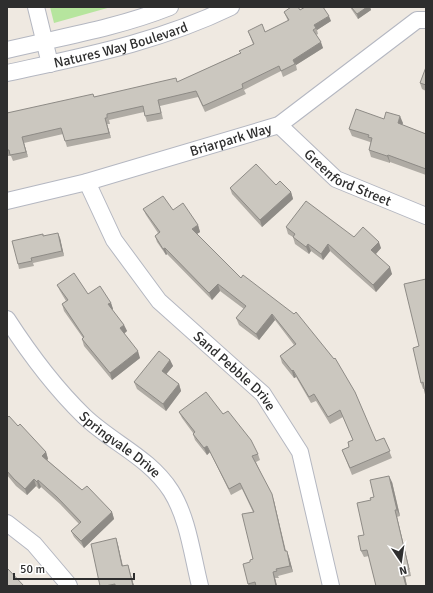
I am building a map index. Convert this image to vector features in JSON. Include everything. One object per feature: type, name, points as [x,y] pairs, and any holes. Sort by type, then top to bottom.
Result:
[{"type":"street","points":[[36,7],[50,64]]},
{"type":"street","name":"Natures Way Boulevard","points":[[7,50],[115,25],[170,7]]},
{"type":"street","name":"Natures Way Boulevard","points":[[7,73],[92,55],[147,40],[206,19],[231,7]]},
{"type":"street","name":"Briarpark Way","points":[[7,202],[87,182],[279,125],[418,20],[426,20]]},
{"type":"street","name":"Greenford Street","points":[[279,125],[336,179],[426,216]]},
{"type":"street","name":"Sand Pebble Drive","points":[[87,182],[114,240],[159,301],[263,394],[300,452],[331,586]]},
{"type":"street","name":"Springvale Drive","points":[[7,319],[30,353],[84,416],[107,436],[158,473],[171,491],[181,510],[200,586]]},
{"type":"street","points":[[7,523],[34,544],[69,586]]},
{"type":"green space","points":[[50,7],[111,7],[54,23]]},
{"type":"building","points":[[291,7],[298,7],[300,10],[305,7],[323,7],[329,16],[314,25],[316,28],[313,30],[321,42],[293,60],[295,64],[281,71],[279,66],[242,84],[243,88],[203,106],[196,91],[158,100],[161,113],[145,116],[143,106],[107,114],[107,118],[105,118],[109,133],[65,141],[61,128],[22,137],[26,152],[10,155],[9,150],[7,150],[7,113],[93,94],[94,97],[176,78],[177,82],[241,53],[239,51],[254,44],[248,31],[262,24],[265,32],[289,20],[284,12]]},
{"type":"building","points":[[351,7],[367,7],[357,14]]},
{"type":"building","points":[[426,67],[426,85],[420,83]]},
{"type":"building","points":[[356,109],[384,119],[386,112],[400,116],[398,123],[426,134],[426,169],[388,155],[387,156],[369,150],[372,138],[368,137],[369,135],[349,129]]},
{"type":"building","points":[[256,164],[276,185],[280,181],[291,192],[260,220],[230,188]]},
{"type":"building","points":[[163,196],[173,210],[183,203],[198,225],[192,229],[241,278],[243,275],[294,314],[296,312],[334,359],[335,358],[355,392],[376,441],[384,438],[390,451],[350,468],[342,450],[349,447],[348,442],[353,440],[340,410],[328,417],[314,394],[309,397],[293,370],[292,371],[280,356],[296,344],[272,314],[256,334],[236,318],[246,306],[218,284],[209,293],[165,248],[163,249],[155,236],[160,232],[143,209]]},
{"type":"building","points":[[306,201],[354,237],[363,227],[379,242],[371,250],[390,267],[373,285],[328,244],[321,254],[308,244],[306,247],[293,237],[295,234],[286,227]]},
{"type":"building","points":[[58,233],[62,251],[31,258],[32,261],[18,264],[12,241],[43,234],[43,236]]},
{"type":"building","points":[[74,273],[88,294],[100,286],[111,303],[108,304],[124,325],[120,328],[138,351],[110,373],[82,339],[84,337],[62,304],[68,300],[57,285]]},
{"type":"building","points":[[426,279],[426,397],[423,382],[421,383],[413,348],[419,346],[404,284]]},
{"type":"building","points":[[159,351],[170,360],[162,371],[179,384],[163,404],[134,382]]},
{"type":"building","points":[[206,392],[223,414],[228,411],[251,440],[258,454],[252,456],[272,494],[285,551],[287,551],[290,566],[276,569],[277,571],[273,572],[276,586],[256,586],[255,582],[248,584],[243,564],[250,562],[250,560],[253,559],[242,514],[254,512],[240,483],[229,489],[207,446],[204,448],[193,434],[195,432],[179,412]]},
{"type":"building","points":[[9,416],[18,426],[20,424],[46,452],[42,456],[82,490],[87,486],[112,512],[81,541],[71,531],[81,522],[57,497],[38,480],[37,482],[34,479],[25,489],[7,471],[7,418]]},
{"type":"building","points":[[389,476],[397,510],[395,510],[409,569],[402,571],[406,586],[376,586],[367,550],[361,551],[358,536],[364,535],[357,503],[371,500],[370,498],[374,497],[370,480]]},
{"type":"building","points":[[116,538],[122,566],[128,565],[133,586],[115,586],[115,584],[100,586],[91,544]]},
{"type":"building","points":[[8,569],[24,586],[7,586]]}]
